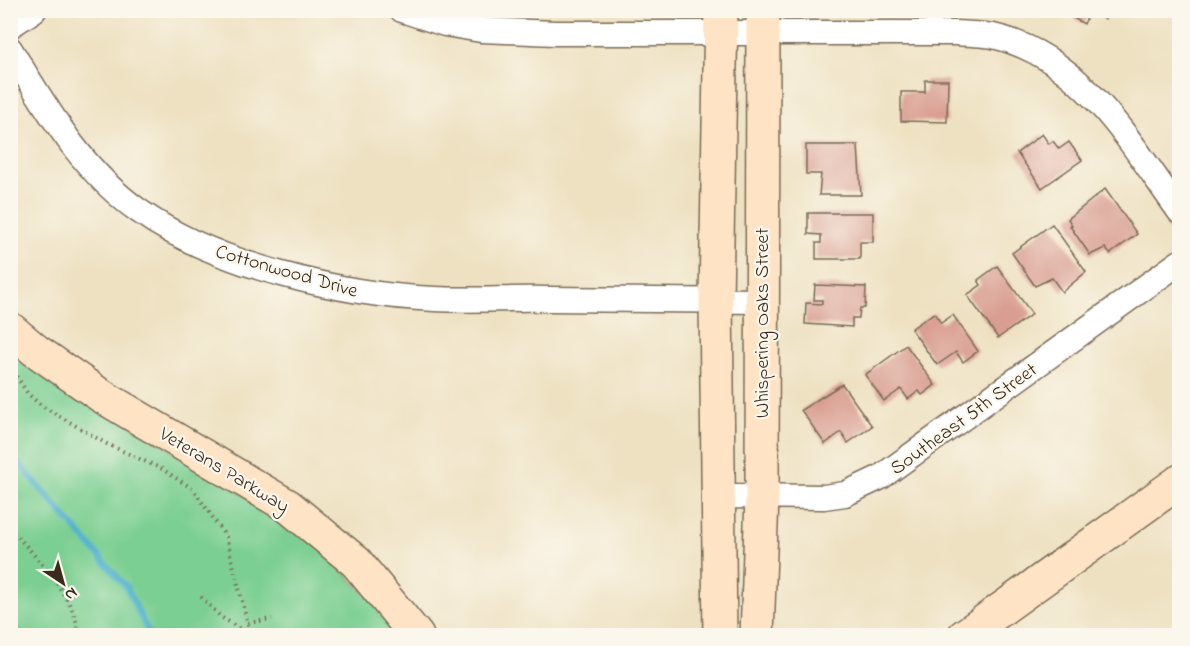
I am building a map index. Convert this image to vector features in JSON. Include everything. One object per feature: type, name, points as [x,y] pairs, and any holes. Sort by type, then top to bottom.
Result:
[{"type":"street","points":[[10,26],[34,10]]},
{"type":"street","points":[[402,10],[447,17],[481,30],[544,33],[720,22],[763,22],[992,36],[1018,44],[1053,62],[1083,86],[1113,121],[1179,212]]},
{"type":"street","points":[[720,22],[717,300],[720,636]]},
{"type":"street","name":"Whispering Oaks Street","points":[[758,636],[762,497],[763,22]]},
{"type":"street","name":"Cottonwood Drive","points":[[10,49],[70,143],[109,187],[138,211],[169,231],[245,261],[309,280],[364,292],[435,299],[761,301]]},
{"type":"street","name":"Southeast 5th Street","points":[[719,496],[824,497],[845,494],[881,477],[1179,262]]},
{"type":"street","name":"Veterans Parkway","points":[[10,329],[34,350],[100,395],[288,506],[356,562],[417,636]]},
{"type":"street","points":[[964,636],[1179,481]]},
{"type":"path","points":[[10,366],[28,394],[42,406],[107,444],[162,469],[193,489],[226,537],[251,636]]},
{"type":"path","points":[[10,528],[61,591],[72,612],[79,636]]},
{"type":"path","points":[[201,597],[221,617],[251,636]]},
{"type":"path","points":[[248,623],[272,619]]},
{"type":"green space","points":[[10,350],[309,535],[404,635],[23,635],[10,618]]},
{"type":"building","points":[[1059,10],[1109,10],[1105,19],[1090,11],[1084,24]]},
{"type":"building","points":[[925,80],[948,80],[947,122],[901,121],[901,92],[925,92]]},
{"type":"building","points":[[1042,134],[1049,144],[1053,141],[1059,149],[1069,142],[1082,160],[1042,188],[1017,153]]},
{"type":"building","points":[[806,145],[858,145],[861,195],[819,195],[821,174],[806,174]]},
{"type":"building","points":[[1105,189],[1137,234],[1110,254],[1105,248],[1090,255],[1070,226],[1072,225],[1068,219]]},
{"type":"building","points":[[808,213],[873,213],[873,242],[860,242],[860,259],[816,259],[816,243],[821,243],[821,235],[808,234]]},
{"type":"building","points":[[1052,224],[1086,272],[1062,292],[1052,278],[1035,286],[1012,253]]},
{"type":"building","points":[[997,266],[1032,314],[998,338],[967,295],[981,285],[978,280]]},
{"type":"building","points":[[815,285],[866,287],[865,308],[860,308],[859,318],[852,318],[852,327],[805,324],[806,303],[822,304],[822,300],[814,300]]},
{"type":"building","points":[[934,313],[941,323],[953,315],[978,351],[963,362],[956,352],[937,365],[911,329]]},
{"type":"building","points":[[906,345],[935,385],[922,395],[919,391],[908,399],[901,389],[884,401],[865,375]]},
{"type":"building","points":[[842,384],[872,426],[848,443],[841,432],[825,444],[801,410]]},
{"type":"waterway","points":[[10,453],[127,588],[150,636]]}]
